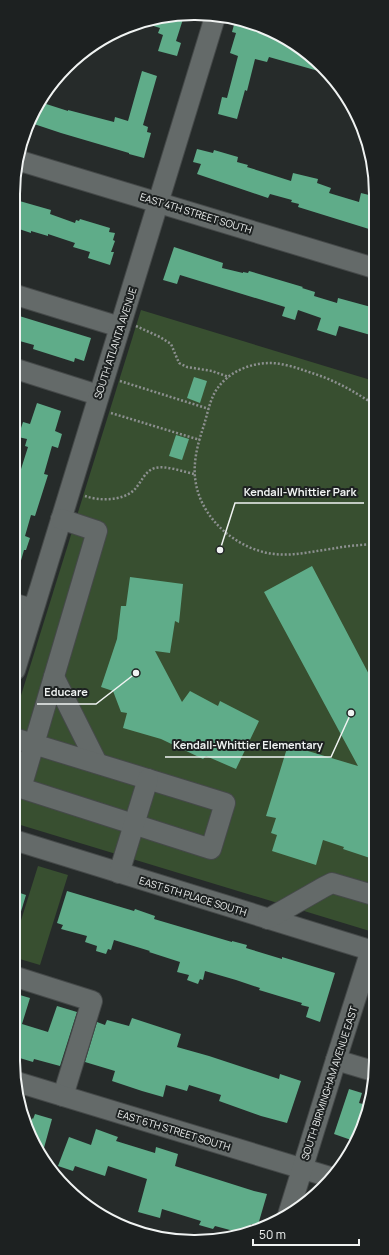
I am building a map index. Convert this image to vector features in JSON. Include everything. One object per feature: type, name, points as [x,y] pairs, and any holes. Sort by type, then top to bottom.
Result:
[{"type":"street","name":"SOUTH ATLANTA AVENUE","points":[[20,652],[61,519],[102,403],[127,326],[158,202],[214,21]]},
{"type":"street","name":"EAST 4TH STREET SOUTH","points":[[23,162],[369,266]]},
{"type":"street","points":[[20,296],[127,326]]},
{"type":"street","points":[[20,371],[102,403]]},
{"type":"street","points":[[20,740],[34,744],[97,763],[225,803],[211,849],[20,788],[34,744],[54,678],[97,530],[61,519]]},
{"type":"street","points":[[20,605],[34,609]]},
{"type":"street","points":[[54,678],[97,763]]},
{"type":"street","points":[[119,873],[148,779]]},
{"type":"street","name":"EAST 5TH PLACE SOUTH","points":[[20,842],[369,950]]},
{"type":"street","points":[[268,919],[332,883],[369,894]]},
{"type":"street","name":"SOUTH BIRMINGHAM AVENUE EAST","points":[[291,1206],[369,960]]},
{"type":"street","points":[[20,978],[92,1001],[62,1096]]},
{"type":"street","points":[[336,1060],[369,1070]]},
{"type":"street","name":"EAST 6TH STREET SOUTH","points":[[21,1083],[326,1176]]},
{"type":"path","points":[[127,326],[150,332],[171,344],[179,363],[229,377]]},
{"type":"path","points":[[369,401],[336,382],[289,366],[272,363],[250,365],[240,369],[229,377],[216,390],[209,408],[196,454],[195,474],[201,500],[208,514],[219,527],[244,545],[262,552],[280,556],[369,545]]},
{"type":"path","points":[[116,380],[209,408]]},
{"type":"path","points":[[102,403],[200,440]]},
{"type":"path","points":[[81,495],[93,499],[107,499],[124,496],[133,491],[147,473],[154,468],[162,467],[195,474]]},
{"type":"green space","points":[[141,310],[369,379],[369,931],[20,825],[20,699]]},
{"type":"green space","points":[[38,866],[68,875],[40,965],[20,959],[20,924]]},
{"type":"building","points":[[183,20],[176,41],[181,43],[177,56],[158,51],[163,35],[158,33],[160,28],[151,25]]},
{"type":"building","points":[[234,24],[261,33],[282,43],[301,56],[318,71],[269,57],[267,62],[255,59],[247,91],[245,90],[237,119],[218,114],[222,97],[227,98],[238,56],[230,53],[236,33],[232,32]]},
{"type":"building","points":[[142,71],[157,76],[143,125],[148,127],[147,132],[151,133],[144,158],[35,124],[45,104],[68,111],[114,122],[115,117],[128,121]]},
{"type":"building","points":[[197,149],[213,153],[214,150],[238,157],[237,162],[248,165],[247,167],[291,181],[293,173],[318,179],[317,183],[331,188],[329,193],[359,202],[361,193],[369,195],[369,229],[298,207],[299,204],[291,202],[292,200],[270,194],[268,198],[197,174],[201,164],[193,162]]},
{"type":"building","points":[[20,201],[51,210],[50,214],[75,223],[76,220],[79,221],[80,219],[110,228],[109,232],[115,233],[113,240],[115,241],[111,252],[114,252],[110,265],[88,258],[90,252],[73,247],[75,243],[48,234],[48,236],[31,231],[31,233],[20,229]]},
{"type":"building","points":[[174,247],[223,263],[222,268],[243,273],[248,273],[249,271],[303,287],[302,288],[315,292],[314,296],[337,303],[338,298],[369,306],[369,335],[339,326],[336,336],[317,330],[321,318],[298,310],[295,320],[282,316],[285,307],[180,275],[177,284],[163,280]]},
{"type":"building","points":[[20,316],[91,338],[84,361],[75,358],[74,362],[33,349],[34,345],[20,341]]},
{"type":"building","points":[[194,377],[207,381],[200,403],[187,398]]},
{"type":"building","points":[[37,403],[61,411],[55,431],[62,434],[58,448],[52,446],[44,474],[48,475],[35,516],[31,515],[25,536],[30,538],[26,550],[24,550],[20,564],[20,472],[28,447],[25,446],[27,439],[20,437],[20,431],[23,422],[30,424]]},
{"type":"building","points":[[176,435],[189,439],[182,460],[169,456]]},
{"type":"building","points":[[312,566],[369,674],[369,858],[343,849],[344,847],[323,840],[316,865],[272,851],[277,835],[271,833],[276,818],[266,816],[288,745],[358,766],[264,592]]},
{"type":"building","points":[[130,577],[183,584],[179,623],[175,621],[170,653],[155,651],[182,702],[190,691],[218,706],[220,701],[259,721],[236,769],[206,756],[203,759],[161,739],[123,728],[127,713],[121,712],[113,691],[101,687],[117,639],[121,606],[126,606]]},
{"type":"building","points":[[67,891],[134,911],[135,909],[155,916],[154,919],[247,945],[246,948],[282,959],[282,957],[335,973],[320,1022],[306,1017],[309,1007],[301,1005],[302,1003],[259,990],[260,988],[236,980],[205,971],[203,980],[200,979],[198,984],[187,980],[189,975],[177,972],[180,962],[149,952],[150,951],[114,940],[111,950],[108,949],[106,954],[96,951],[97,946],[85,942],[87,936],[61,929],[63,925],[57,923]]},
{"type":"building","points":[[20,893],[26,895],[20,915]]},
{"type":"building","points":[[20,995],[30,998],[22,1024],[48,1032],[57,1006],[77,1012],[60,1066],[34,1059],[33,1062],[20,1058]]},
{"type":"building","points":[[132,1018],[181,1034],[177,1047],[279,1079],[280,1074],[301,1081],[287,1123],[261,1116],[219,1101],[221,1095],[189,1085],[187,1091],[166,1085],[163,1097],[142,1091],[112,1081],[115,1071],[85,1062],[97,1022],[105,1025],[107,1020],[129,1026]]},
{"type":"building","points":[[349,1089],[362,1093],[359,1103],[364,1104],[360,1117],[350,1140],[334,1134]]},
{"type":"building","points":[[35,1114],[52,1119],[44,1149],[31,1122],[32,1118],[33,1119]]},
{"type":"building","points":[[96,1129],[118,1137],[116,1141],[155,1153],[156,1147],[178,1154],[175,1166],[267,1194],[259,1223],[251,1224],[250,1226],[233,1231],[215,1226],[213,1229],[199,1225],[201,1221],[162,1209],[160,1218],[138,1212],[147,1179],[108,1166],[105,1176],[75,1166],[73,1171],[58,1166],[69,1137],[91,1145]]},
{"type":"place","name":"Kendall-Whittier Park","points":[[220,550]]},
{"type":"place","name":"Educare","points":[[136,673]]},
{"type":"place","name":"Kendall-Whittier Elementary","points":[[351,713]]}]
